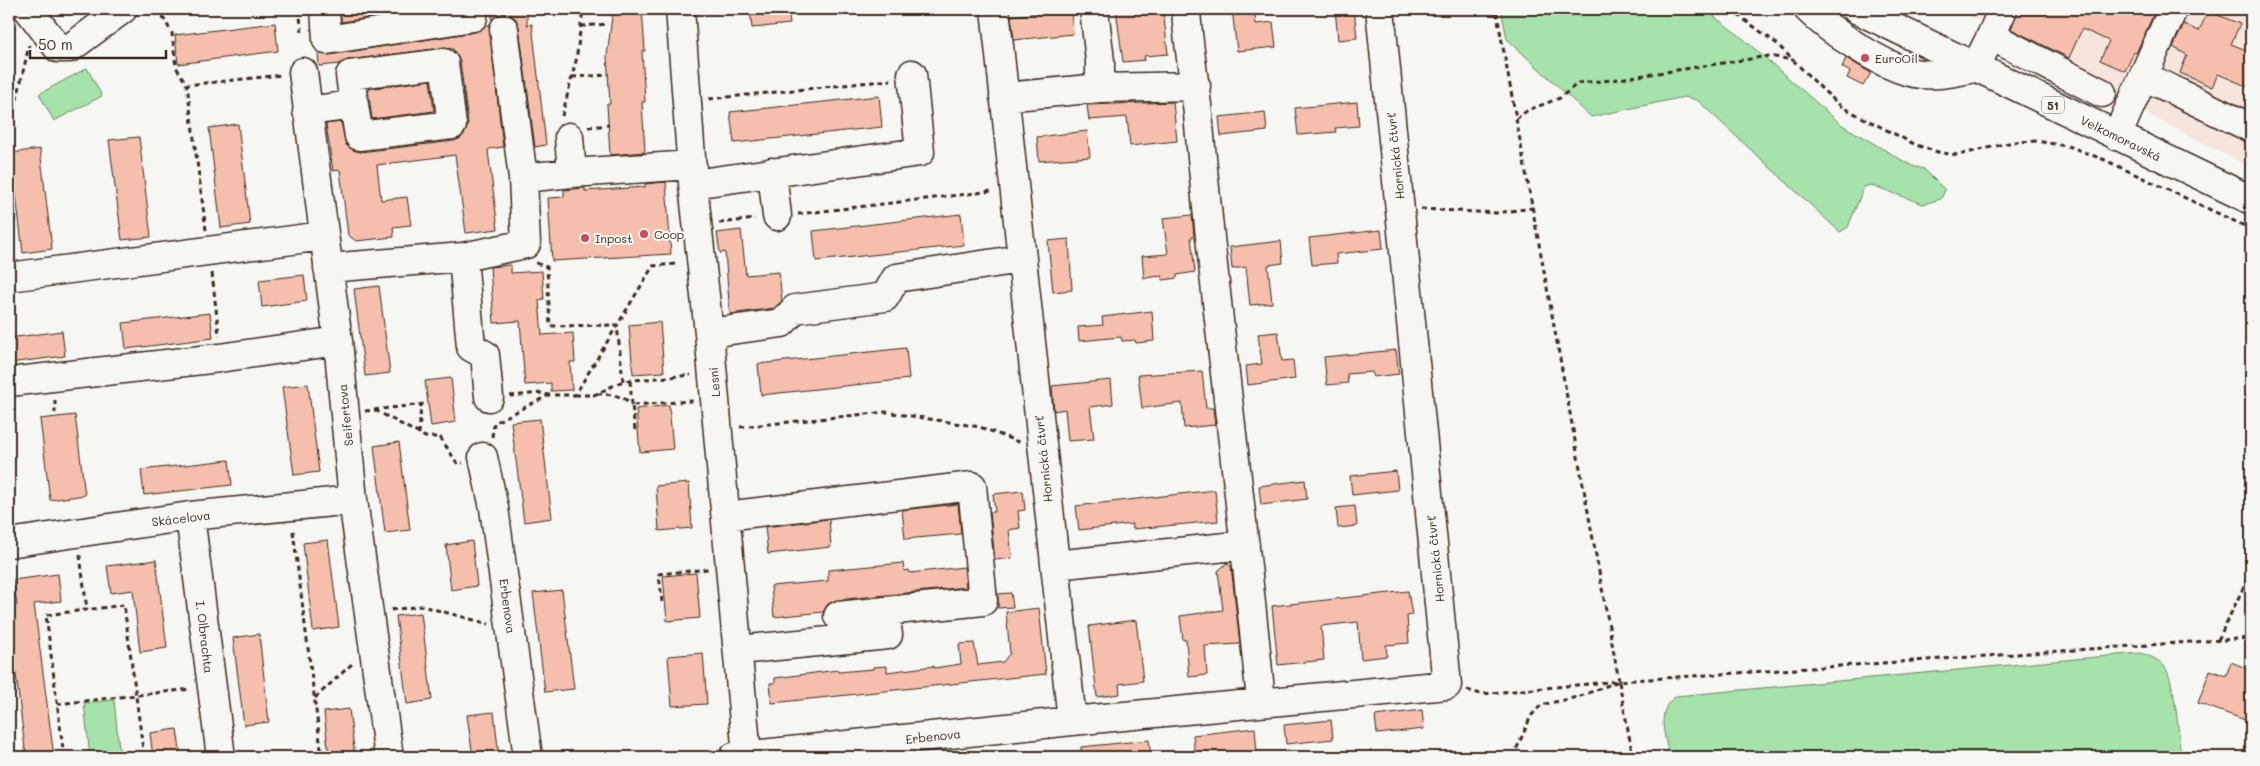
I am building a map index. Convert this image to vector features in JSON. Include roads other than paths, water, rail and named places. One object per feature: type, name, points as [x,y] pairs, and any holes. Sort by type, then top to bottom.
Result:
[{"type":"street","points":[[9,18],[30,14],[58,48],[70,48],[123,9]]},
{"type":"street","points":[[325,9],[327,40],[473,17],[473,9]]},
{"type":"street","name":"Lesní","points":[[680,9],[692,175],[710,333],[739,650],[740,756]]},
{"type":"street","name":"Hornická čtvrť","points":[[995,9],[1072,721]]},
{"type":"street","points":[[1094,9],[1100,61],[1100,88]]},
{"type":"street","points":[[1072,721],[1260,702],[1245,545],[1210,252],[1196,86],[1186,9]]},
{"type":"street","name":"Hornická čtvrť","points":[[1260,702],[1447,685],[1380,9]]},
{"type":"street","points":[[1808,9],[1823,24],[1848,41],[1894,66],[1914,73],[1935,74],[1975,68],[2003,9]]},
{"type":"street","name":"Velkomoravská","points":[[1856,9],[2251,200]]},
{"type":"street","points":[[2117,136],[2173,9]]},
{"type":"street","points":[[328,268],[463,257],[526,244],[523,178],[504,29]]},
{"type":"street","points":[[1991,36],[2102,93]]},
{"type":"street","name":"Seifertova","points":[[303,72],[338,341],[354,500],[389,757]]},
{"type":"street","points":[[523,178],[572,173],[692,175],[772,172],[920,152],[912,76]]},
{"type":"street","points":[[2144,76],[2251,128]]},
{"type":"street","points":[[1004,97],[1100,88],[1196,86]]},
{"type":"street","points":[[307,111],[354,105]]},
{"type":"street","points":[[564,130],[572,173]]},
{"type":"street","points":[[772,172],[778,216]]},
{"type":"street","points":[[9,277],[323,236]]},
{"type":"street","points":[[463,257],[471,347],[485,355],[489,397]]},
{"type":"street","points":[[710,333],[782,323],[795,309],[885,297],[896,278],[1021,259]]},
{"type":"street","points":[[9,382],[219,358],[338,341]]},
{"type":"street","name":"Erbenova","points":[[484,460],[494,508],[528,757]]},
{"type":"street","points":[[726,516],[972,486],[983,601],[838,616]]},
{"type":"street","name":"Skácelova","points":[[9,542],[190,516],[354,500]]},
{"type":"street","name":"I. Olbrachta","points":[[190,516],[221,757]]},
{"type":"street","points":[[1055,565],[1245,545]]},
{"type":"street","points":[[739,650],[888,635],[885,611]]},
{"type":"street","name":"Erbenova","points":[[740,756],[1072,721]]},
{"type":"place","name":"EuroOil","points":[[1865,58]]},
{"type":"place","name":"Coop","points":[[644,234]]},
{"type":"place","name":"Inpost","points":[[585,238]]}]
